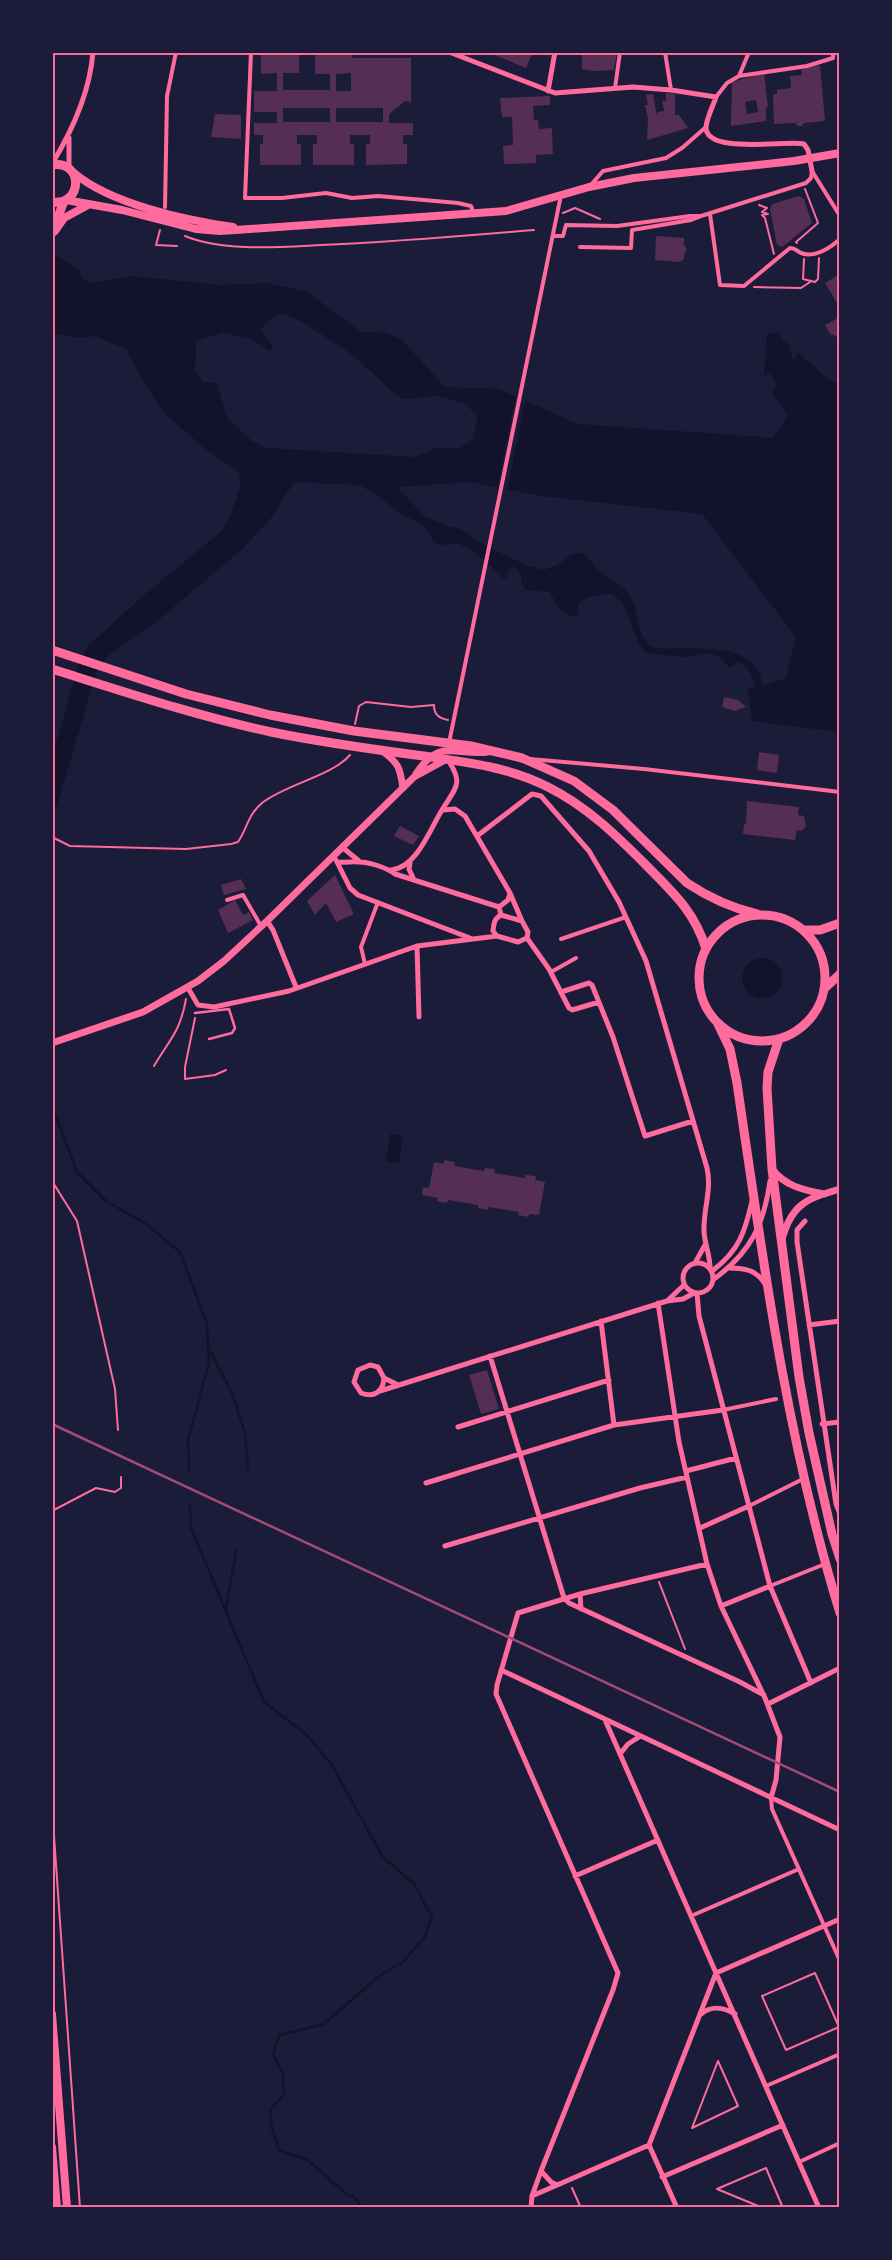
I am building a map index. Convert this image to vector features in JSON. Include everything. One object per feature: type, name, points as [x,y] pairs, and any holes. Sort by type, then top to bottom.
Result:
[{"type":"highway","points":[[52,164],[61,164],[71,170],[76,184],[75,190],[65,201],[52,234]]},
{"type":"highway","points":[[52,202],[65,201]]},
{"type":"highway","points":[[52,650],[186,694],[270,715],[354,731],[495,751],[522,758],[574,781],[613,810],[694,888],[741,910],[784,918],[804,930],[818,946],[825,967],[825,988],[817,1011],[809,1022],[789,1035],[779,1039],[762,1041],[746,1039],[730,1032],[717,1022]]},
{"type":"highway","points":[[52,669],[185,711],[270,732],[382,750],[434,762],[447,760],[493,767],[547,786],[589,812],[614,832],[682,902],[700,931],[706,949]]},
{"type":"highway","points":[[757,914],[741,918],[727,925],[715,936],[706,949],[700,968],[700,988],[703,1001],[717,1022],[730,1049],[790,1412],[825,1564],[840,1613]]},
{"type":"highway","points":[[804,930],[820,930],[840,924]]},
{"type":"highway","points":[[825,988],[840,974]]},
{"type":"highway","points":[[779,1039],[768,1072],[767,1088],[772,1169],[796,1356],[809,1433],[840,1559]]},
{"type":"main road","points":[[65,201],[90,204],[196,229],[220,231],[474,214],[506,210],[589,187],[652,176],[840,153]]},
{"type":"main road","points":[[71,170],[84,181],[115,196],[163,212],[196,222],[250,229]]},
{"type":"main road","points":[[52,234],[64,218],[90,204]]},
{"type":"main road","points":[[52,1044],[143,1012],[188,988],[224,961],[335,859],[342,847],[415,776],[434,762],[439,752],[447,749],[476,753],[495,751]]},
{"type":"main road","points":[[382,750],[395,760],[401,770],[403,788]]},
{"type":"main road","points":[[772,1169],[780,1179],[788,1184],[824,1194]]},
{"type":"main road","points":[[781,1242],[787,1221],[796,1207],[840,1189]]},
{"type":"main road","points":[[52,2014],[67,2208]]},
{"type":"main road","points":[[52,2147],[56,2208]]},
{"type":"street","points":[[52,164],[69,137],[84,91],[93,52]]},
{"type":"street","points":[[164,207],[167,96],[176,52]]},
{"type":"street","points":[[250,52],[246,198],[282,198],[326,193],[352,198],[378,196],[458,203],[471,206],[474,214]]},
{"type":"street","points":[[449,52],[556,93],[615,88],[671,90],[716,97]]},
{"type":"street","points":[[548,91],[555,52]]},
{"type":"street","points":[[615,88],[620,52]]},
{"type":"street","points":[[665,52],[671,90]]},
{"type":"street","points":[[739,76],[749,52]]},
{"type":"street","points":[[589,187],[603,171],[666,158],[682,148],[706,127],[716,97],[727,83],[739,76],[807,66],[833,58],[833,52]]},
{"type":"street","points":[[706,127],[708,133],[715,140],[726,142],[750,146],[797,142],[804,144],[810,158],[812,171],[840,216]]},
{"type":"street","points":[[69,137],[71,170]]},
{"type":"street","points":[[553,238],[563,236],[566,225],[617,226],[710,214],[803,184],[809,181],[812,171]]},
{"type":"street","points":[[449,743],[561,195]]},
{"type":"street","points":[[833,205],[840,205]]},
{"type":"street","points":[[710,214],[720,285],[724,287],[744,286],[775,259],[793,248],[803,253],[818,253],[828,249],[840,239]]},
{"type":"street","points":[[580,247],[631,248],[632,230],[691,220],[701,216]]},
{"type":"street","points":[[522,758],[644,768],[840,792]]},
{"type":"street","points":[[414,880],[409,869],[410,863],[458,781],[458,775],[447,760]]},
{"type":"street","points":[[434,762],[453,768]]},
{"type":"street","points":[[477,836],[532,794],[541,796],[589,852],[626,917],[647,963],[670,1036],[710,1180],[704,1227],[714,1279]]},
{"type":"street","points":[[188,988],[198,1005],[205,1007],[289,991],[417,946],[497,936],[518,942],[526,938],[528,932],[510,893],[462,811],[455,809],[442,810]]},
{"type":"street","points":[[342,847],[359,861],[499,907]]},
{"type":"street","points":[[335,859],[345,863],[359,861]]},
{"type":"street","points":[[335,859],[353,892],[470,938]]},
{"type":"street","points":[[390,870],[400,869],[410,863]]},
{"type":"street","points":[[499,907],[508,900],[510,893]]},
{"type":"street","points":[[227,900],[243,895],[264,923],[273,930],[296,987]]},
{"type":"street","points":[[365,964],[361,947],[378,902]]},
{"type":"street","points":[[499,907],[501,915]]},
{"type":"street","points":[[497,936],[493,931],[494,924],[496,918],[501,915],[522,921]]},
{"type":"street","points":[[561,938],[626,917]]},
{"type":"street","points":[[526,938],[551,972],[569,1008],[572,1010],[599,1002]]},
{"type":"street","points":[[417,946],[419,1018]]},
{"type":"street","points":[[551,972],[576,958]]},
{"type":"street","points":[[561,992],[589,983],[592,985],[613,1037],[645,1136],[693,1122]]},
{"type":"street","points":[[380,1391],[384,1385],[381,1370],[370,1365],[363,1366],[354,1375],[356,1388],[361,1393],[367,1395],[380,1391],[398,1385],[601,1321],[667,1301],[682,1299],[695,1293],[705,1292],[710,1288],[714,1279],[729,1268],[746,1250],[760,1226],[767,1205],[772,1169]]},
{"type":"street","points":[[711,1269],[728,1259],[739,1241],[745,1229],[753,1193]]},
{"type":"street","points":[[804,1221],[798,1230],[797,1242],[822,1424],[836,1504],[840,1514]]},
{"type":"street","points":[[667,1301],[684,1285],[684,1272],[695,1263],[706,1244]]},
{"type":"street","points":[[695,1263],[706,1264],[711,1269]]},
{"type":"street","points":[[729,1268],[745,1268],[756,1272],[770,1291]]},
{"type":"street","points":[[684,1285],[695,1293],[723,1410],[770,1586],[811,1683]]},
{"type":"street","points":[[658,1304],[675,1417],[700,1528],[706,1564],[721,1606],[778,1728],[780,1747],[776,1780],[771,1798],[772,1809],[840,1961]]},
{"type":"street","points":[[601,1321],[614,1425]]},
{"type":"street","points":[[809,1325],[840,1321]]},
{"type":"street","points":[[490,1356],[564,1598],[568,1603],[740,1682],[764,1695]]},
{"type":"street","points":[[384,1378],[398,1385]]},
{"type":"street","points":[[458,1427],[609,1380]]},
{"type":"street","points":[[426,1483],[614,1425],[723,1410],[776,1399]]},
{"type":"street","points":[[822,1424],[840,1422]]},
{"type":"street","points":[[445,1546],[736,1458]]},
{"type":"street","points":[[700,1528],[804,1478]]},
{"type":"street","points":[[531,2208],[532,2196],[541,2170],[618,1978],[616,1967],[496,1694],[501,1670],[518,1612],[564,1598],[706,1564]]},
{"type":"street","points":[[721,1606],[825,1564]]},
{"type":"street","points":[[580,1594],[581,1609]]},
{"type":"street","points":[[768,1704],[840,1668]]},
{"type":"street","points":[[501,1670],[606,1722],[840,1830]]},
{"type":"street","points":[[740,1682],[749,1679],[751,1673]]},
{"type":"street","points":[[606,1722],[819,2208]]},
{"type":"street","points":[[620,1754],[628,1744],[639,1737]]},
{"type":"street","points":[[576,1876],[658,1840]]},
{"type":"street","points":[[691,1916],[798,1868]]},
{"type":"street","points":[[677,2208],[649,2145],[716,1973],[840,1919]]},
{"type":"street","points":[[699,2016],[706,2010],[714,2008],[722,2008],[734,2014]]},
{"type":"street","points":[[766,2086],[840,2054]]},
{"type":"street","points":[[662,2177],[783,2125]]},
{"type":"street","points":[[799,2162],[840,2144]]},
{"type":"street","points":[[532,2196],[649,2145]]},
{"type":"street","points":[[541,2170],[551,2182],[557,2185]]},
{"type":"lane","points":[[195,1013],[228,1009],[232,1015],[235,1028],[232,1033],[209,1038]]},
{"type":"path","points":[[803,184],[818,223],[796,242],[803,253],[804,279],[815,282],[818,279],[818,258],[827,257]]},
{"type":"path","points":[[757,199],[762,215],[765,218],[775,259]]},
{"type":"path","points":[[759,206],[767,209],[762,212],[768,214],[762,215]]},
{"type":"path","points":[[558,215],[575,208],[602,219]]},
{"type":"path","points":[[167,230],[160,229],[156,245],[177,246]]},
{"type":"path","points":[[180,233],[198,241],[246,246],[295,247],[419,241],[534,230]]},
{"type":"path","points":[[744,286],[765,289],[801,288],[810,281]]},
{"type":"path","points":[[355,725],[359,706],[366,702],[411,707],[434,705],[436,714],[446,720]]},
{"type":"path","points":[[52,838],[70,846],[186,849],[238,842],[247,821],[263,803],[283,790],[333,768],[349,757],[351,752]]},
{"type":"path","points":[[154,1066],[168,1047],[182,1020],[188,988]]},
{"type":"path","points":[[194,1020],[185,1067],[185,1079],[215,1075],[226,1070]]},
{"type":"path","points":[[52,1181],[77,1221],[115,1389],[118,1430]]},
{"type":"path","points":[[52,1511],[96,1488],[115,1492],[121,1488],[121,1478]]},
{"type":"path","points":[[658,1579],[685,1650]]},
{"type":"path","points":[[52,1806],[80,2208]]},
{"type":"path","points":[[816,1973],[839,2027],[786,2050],[762,1996],[816,1973]]},
{"type":"path","points":[[718,2061],[738,2106],[692,2128],[706,2090],[718,2061]]},
{"type":"path","points":[[763,2208],[717,2189],[766,2168],[783,2208]]},
{"type":"path","points":[[572,2188],[580,2208]]},
{"type":"shaded area","points":[[53,253],[79,270],[81,278],[91,283],[131,276],[221,285],[268,283],[307,292],[361,332],[387,333],[401,339],[445,387],[499,389],[578,424],[773,438],[788,415],[772,393],[777,385],[769,373],[764,376],[767,333],[780,333],[782,340],[788,343],[793,361],[799,353],[826,378],[839,385],[839,732],[752,721],[748,689],[755,687],[752,675],[745,666],[737,662],[730,668],[721,658],[705,653],[687,657],[646,653],[639,645],[623,603],[612,594],[585,599],[578,604],[579,616],[569,615],[561,609],[550,592],[525,590],[517,568],[508,569],[506,579],[482,558],[463,546],[434,543],[426,528],[420,523],[397,512],[385,501],[360,485],[294,482],[269,521],[240,551],[156,622],[109,655],[97,670],[53,819],[53,755],[78,665],[88,646],[144,595],[222,531],[232,511],[241,484],[238,471],[208,451],[164,413],[126,349],[95,336],[78,338],[53,333]],"holes":[[[277,314],[286,315],[301,321],[353,355],[396,395],[403,399],[436,396],[464,403],[478,416],[473,439],[460,448],[436,448],[414,457],[265,448],[252,441],[227,418],[217,383],[203,382],[195,371],[196,341],[223,332],[253,340],[270,351],[273,346],[260,329]],[[470,482],[542,496],[702,514],[796,637],[786,678],[762,685],[756,667],[747,659],[735,653],[722,650],[652,647],[647,643],[641,632],[633,602],[625,589],[601,573],[584,553],[572,554],[557,565],[544,570],[528,566],[484,545],[461,529],[447,526],[423,515],[397,487]]]},
{"type":"shaded area","points":[[766,958],[773,961],[779,967],[782,978],[781,986],[773,995],[766,998],[758,998],[751,995],[743,986],[742,974],[745,967],[754,959]]},
{"type":"shaded area","points":[[390,1134],[403,1136],[399,1163],[386,1161]]},
{"type":"pier","points":[[516,394],[526,398],[507,491],[497,490]]},
{"type":"building","points":[[261,52],[299,52],[299,73],[283,73],[283,90],[330,90],[330,74],[315,74],[315,52],[352,52],[352,58],[411,58],[411,102],[405,101],[389,114],[389,123],[413,123],[413,135],[403,135],[403,144],[407,144],[407,164],[366,165],[366,144],[370,144],[370,135],[350,135],[350,144],[354,144],[354,165],[313,165],[313,144],[317,144],[317,135],[297,135],[297,144],[301,144],[301,165],[260,165],[260,144],[263,144],[263,135],[254,135],[254,123],[277,123],[277,112],[254,112],[254,91],[277,91],[277,73],[261,74]],"holes":[[[351,73],[351,91],[336,91],[336,74]],[[283,108],[330,108],[330,122],[283,122]],[[336,108],[383,108],[383,122],[336,122]]]},
{"type":"building","points":[[488,52],[533,52],[526,68]]},
{"type":"building","points":[[582,52],[617,52],[614,70],[593,71],[582,69]]},
{"type":"building","points":[[820,65],[825,121],[804,123],[802,126],[798,126],[795,123],[774,124],[773,94],[777,94],[777,90],[791,88],[790,76],[802,75],[801,69]]},
{"type":"building","points":[[764,73],[768,107],[766,107],[766,121],[731,126],[732,82]],"holes":[[[756,100],[758,112],[747,114],[745,102]]]},
{"type":"building","points":[[666,93],[675,94],[675,115],[679,115],[688,128],[647,140],[648,118],[645,105],[648,105],[646,95],[653,94],[657,116],[658,112],[664,111],[665,114],[662,101],[666,101]]},
{"type":"building","points":[[550,96],[550,105],[533,106],[534,120],[538,120],[539,129],[552,128],[553,154],[536,155],[536,163],[504,164],[503,146],[513,145],[512,117],[502,117],[500,98]]},
{"type":"building","points":[[215,114],[241,115],[241,139],[211,137]]},
{"type":"building","points":[[799,196],[804,199],[812,223],[782,247],[777,245],[770,209],[772,204]]},
{"type":"building","points":[[656,236],[684,238],[684,245],[687,249],[684,259],[680,262],[655,260]]},
{"type":"building","points":[[840,274],[840,308],[825,283]]},
{"type":"building","points":[[840,317],[840,338],[830,334],[825,325]]},
{"type":"building","points":[[724,697],[738,700],[746,707],[735,711],[722,707]]},
{"type":"building","points":[[759,752],[779,755],[777,773],[757,770]]},
{"type":"building","points":[[747,801],[799,807],[798,815],[804,816],[806,826],[802,831],[797,830],[795,840],[743,834],[744,824],[746,824]]},
{"type":"building","points":[[400,826],[419,836],[413,845],[394,836]]},
{"type":"building","points":[[335,875],[354,914],[336,922],[326,903],[315,915],[307,901]]},
{"type":"building","points":[[241,879],[246,889],[224,895],[221,885]]},
{"type":"building","points":[[235,900],[243,915],[249,912],[253,920],[228,933],[218,910]]},
{"type":"building","points":[[444,1160],[455,1162],[454,1166],[484,1171],[485,1168],[495,1169],[494,1173],[525,1178],[525,1175],[536,1176],[535,1180],[545,1182],[539,1215],[529,1214],[529,1217],[518,1215],[519,1212],[489,1207],[488,1210],[478,1208],[478,1205],[448,1200],[447,1203],[441,1202],[437,1201],[438,1198],[422,1195],[423,1187],[429,1188],[434,1162],[444,1164]]},
{"type":"building","points":[[487,1370],[499,1409],[481,1414],[469,1375]]},
{"type":"waterway","points":[[52,1106],[77,1172],[106,1201],[146,1224],[180,1252],[207,1324],[209,1363],[188,1440],[189,1470]]},
{"type":"waterway","points":[[210,1351],[232,1393],[245,1433],[248,1469]]},
{"type":"waterway","points":[[190,1505],[191,1528],[264,1702],[307,1735],[332,1765],[382,1856],[414,1884],[432,1917],[424,1938],[404,1961],[379,1976],[324,2024],[279,2035],[273,2055],[283,2074],[284,2094],[271,2109],[271,2125],[279,2150],[308,2160],[345,2193],[355,2198],[362,2208]]},
{"type":"waterway","points":[[226,1609],[236,1551]]},
{"type":"railway","points":[[52,1424],[840,1792]]}]
